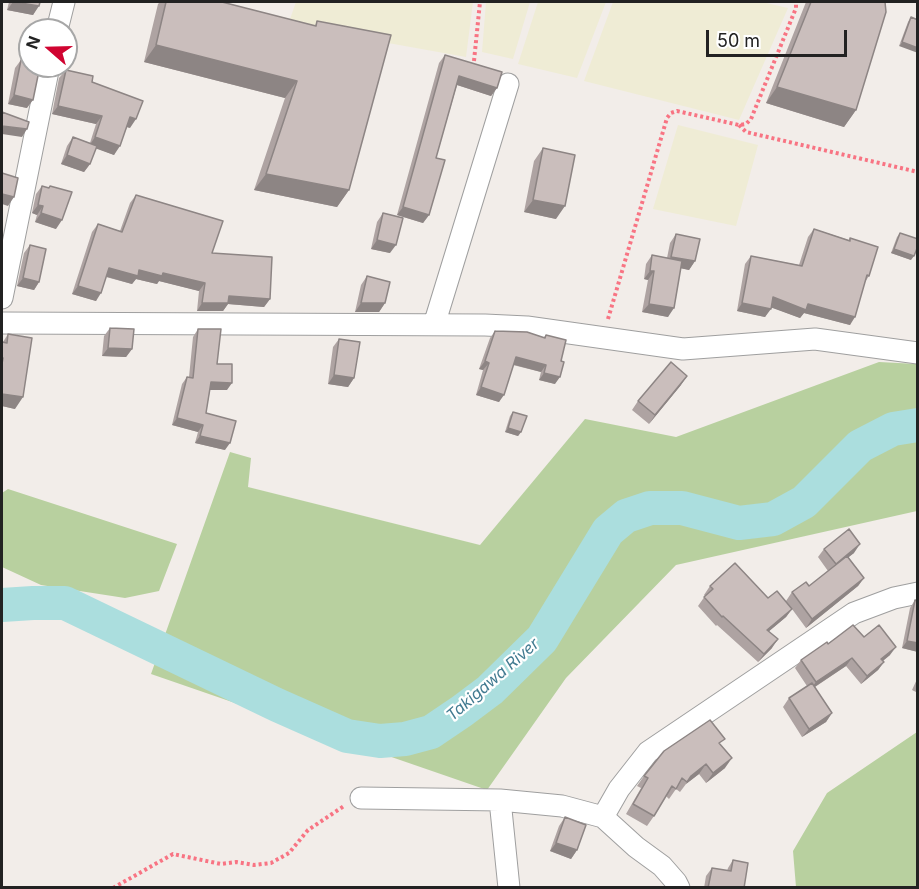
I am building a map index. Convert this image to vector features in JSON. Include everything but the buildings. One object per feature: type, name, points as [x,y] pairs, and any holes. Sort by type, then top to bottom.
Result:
[{"type":"street","points":[[60,18],[64,2]]},
{"type":"street","points":[[2,298],[47,78]]},
{"type":"street","points":[[434,325],[508,84]]},
{"type":"street","points":[[2,323],[527,327],[683,349],[815,339],[918,353]]},
{"type":"street","points":[[603,817],[620,789],[648,752],[854,613],[894,598],[918,593]]},
{"type":"street","points":[[361,798],[500,800],[562,806],[603,817],[636,847],[662,866],[679,888]]},
{"type":"street","points":[[500,800],[509,888]]},
{"type":"path","points":[[474,61],[480,2]]},
{"type":"path","points":[[603,337],[668,118],[671,113],[677,111],[739,125],[751,120],[796,8],[796,2]]},
{"type":"path","points":[[739,125],[746,132],[918,172]]},
{"type":"path","points":[[113,888],[173,854],[221,864],[271,863],[290,853],[308,831],[320,821],[349,802],[361,798]]},
{"type":"shaded area","points":[[296,2],[473,2],[466,57],[288,25]]},
{"type":"shaded area","points":[[486,2],[530,2],[513,59],[482,52]]},
{"type":"shaded area","points":[[538,2],[606,2],[577,78],[518,64]]},
{"type":"shaded area","points":[[613,2],[762,2],[788,8],[739,120],[584,81]]},
{"type":"shaded area","points":[[678,125],[758,145],[736,226],[653,209]]},
{"type":"green space","points":[[879,362],[917,364],[917,511],[676,565],[566,678],[487,790],[151,674],[230,452],[251,458],[248,487],[480,545],[585,419],[676,437]]},
{"type":"green space","points":[[8,489],[177,544],[159,591],[125,598],[41,585],[2,567],[2,493]]},
{"type":"green space","points":[[917,732],[917,887],[796,887],[793,851],[827,793]]},
{"type":"waterway","name":"Takigawa River","points":[[2,605],[65,603],[277,705],[347,736],[380,741],[405,739],[431,732],[462,711],[490,690],[542,639],[608,531],[626,516],[650,508],[682,508],[739,523],[773,519],[804,502],[860,446],[893,429],[918,425]]}]
